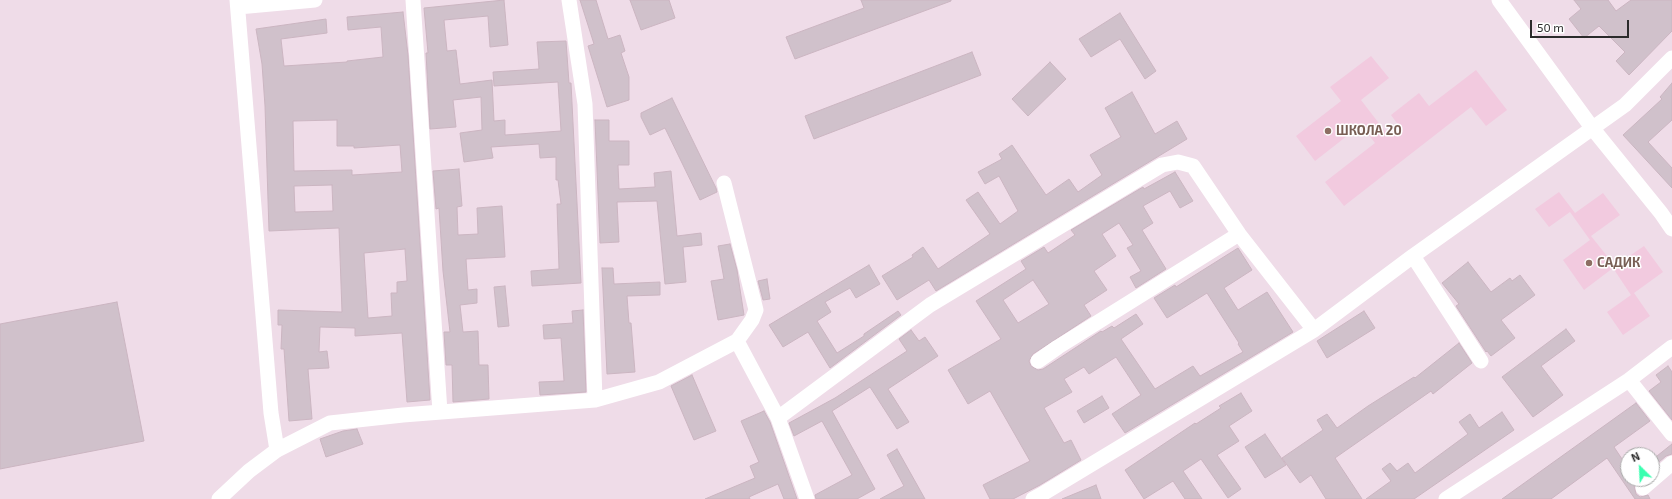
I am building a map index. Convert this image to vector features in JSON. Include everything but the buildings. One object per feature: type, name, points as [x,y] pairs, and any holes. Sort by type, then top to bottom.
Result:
[{"type":"street","points":[[277,450],[271,413],[238,3],[315,0]]},
{"type":"street","points":[[413,0],[440,412]]},
{"type":"street","points":[[569,0],[585,104],[595,400]]},
{"type":"street","points":[[1499,0],[1593,129],[1661,213],[1672,229]]},
{"type":"street","points":[[1041,497],[1314,330],[1413,256],[1625,105],[1672,58]]},
{"type":"street","points":[[778,418],[930,305],[1162,165],[1178,162],[1193,166],[1239,234],[1314,330]]},
{"type":"street","points":[[219,499],[249,471],[277,450],[330,423],[440,412],[595,400],[659,382],[737,341],[752,320],[756,310],[724,183]]},
{"type":"street","points":[[1038,361],[1239,234]]},
{"type":"street","points":[[1413,256],[1481,361]]},
{"type":"street","points":[[737,341],[778,418],[807,499]]},
{"type":"street","points":[[1446,499],[1629,380],[1672,347]]},
{"type":"street","points":[[1629,380],[1672,434]]},
{"type":"street","points":[[1643,488],[1672,464]]},
{"type":"shaded area","name":"ШКОЛА 20","points":[[1371,56],[1389,78],[1361,100],[1388,135],[1399,126],[1391,115],[1419,93],[1429,106],[1476,70],[1507,110],[1486,126],[1471,107],[1344,206],[1325,182],[1375,143],[1361,125],[1315,161],[1296,136],[1341,101],[1330,87]]},
{"type":"shaded area","name":"САДИК","points":[[1559,192],[1575,213],[1603,193],[1620,215],[1591,236],[1615,266],[1644,246],[1663,272],[1634,293],[1650,316],[1623,335],[1607,312],[1631,295],[1613,268],[1584,290],[1563,260],[1590,240],[1570,212],[1549,227],[1535,209]]},
{"type":"place","name":"ШКОЛА 20","points":[[1328,131]]},
{"type":"place","name":"САДИК","points":[[1589,263]]}]
